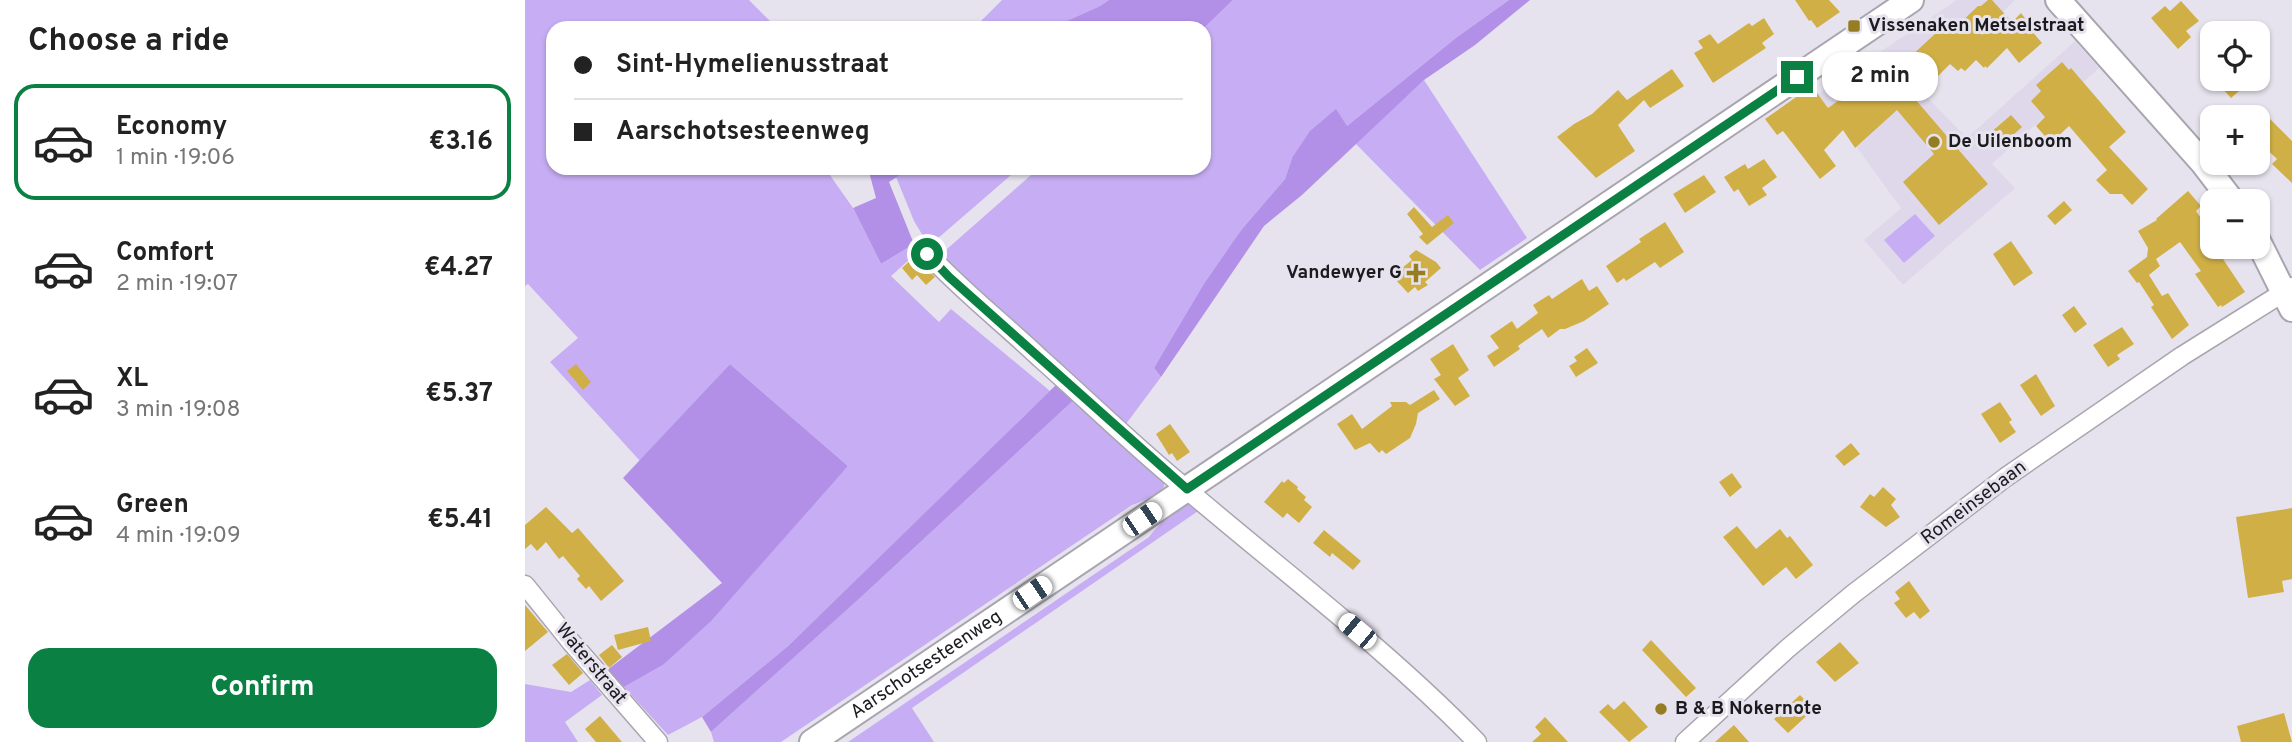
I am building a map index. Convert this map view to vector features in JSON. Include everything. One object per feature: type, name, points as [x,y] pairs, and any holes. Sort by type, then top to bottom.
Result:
[{"type":"main road","name":"Aarschotsesteenweg","points":[[812,742],[1911,0]]},
{"type":"main road","points":[[2058,0],[2203,163],[2223,189]]},
{"type":"main road","points":[[2269,259],[2290,296]]},
{"type":"street","points":[[927,254],[949,277],[1187,489],[1397,664],[1477,742]]},
{"type":"street","name":"Romeinsebaan","points":[[1685,742],[1844,601],[2006,477],[2182,356],[2290,296]]},
{"type":"street","name":"Waterstraat","points":[[525,585],[658,742]]},
{"type":"shaded area","points":[[525,0],[749,0],[770,21],[546,21],[546,175],[830,175],[853,208],[881,264],[914,244],[919,251],[891,276],[939,322],[951,309],[1050,391],[788,646],[702,717],[668,735],[624,687],[663,665],[848,466],[730,364],[640,461],[550,362],[578,338],[528,284],[525,286]]},
{"type":"shaded area","points":[[1002,0],[1109,0],[1067,21],[981,21]]},
{"type":"shaded area","points":[[1109,0],[1233,0],[1211,21],[1067,21]]},
{"type":"shaded area","points":[[1233,0],[1509,0],[1457,37],[1347,126],[1292,158],[1285,179],[1242,229],[1154,368],[1161,377],[1126,424],[953,269],[945,258],[947,249],[1031,175],[1211,175],[1211,21]]},
{"type":"shaded area","points":[[1509,0],[1530,0],[1475,45],[1424,80],[1302,195],[1264,226],[1161,377],[1154,368],[1204,284],[1242,229],[1285,179],[1292,158],[1310,131],[1336,109],[1347,126],[1457,37]]},
{"type":"shaded area","name":"De Uilenboom","points":[[1957,0],[2015,0],[1922,92],[1967,138],[2075,41],[2099,68],[1992,164],[2015,188],[1903,285],[1864,240],[1901,208],[1818,94]]},
{"type":"shaded area","points":[[1424,80],[1527,238],[1480,270],[1355,143]]},
{"type":"shaded area","points":[[870,175],[900,175],[889,182],[914,244],[881,264],[853,208],[876,198]]},
{"type":"shaded area","points":[[1011,175],[929,246],[914,221],[896,177]]},
{"type":"shaded area","points":[[1915,214],[1935,236],[1904,263],[1884,240]]},
{"type":"shaded area","points":[[730,364],[848,466],[711,621],[663,665],[624,687],[607,670],[722,583],[623,478]]},
{"type":"shaded area","points":[[1059,382],[1076,398],[711,732],[702,717],[788,646]]},
{"type":"shaded area","points":[[1076,398],[1164,479],[1164,487],[1149,498],[1132,505],[781,742],[714,742],[711,732]]},
{"type":"shaded area","points":[[1193,503],[1201,509],[912,708],[934,742],[848,742],[1149,537],[1163,521]]},
{"type":"shaded area","points":[[590,680],[602,695],[565,722],[578,742],[525,742],[525,684],[571,692]]},
{"type":"building","points":[[1795,0],[1829,0],[1840,12],[1817,28]]},
{"type":"building","points":[[1988,0],[1992,0],[2012,22],[2021,13],[2028,22],[2026,24],[2042,43],[2019,63],[2007,48],[1987,68],[1976,60],[1965,71],[1961,68],[1958,71],[1950,64],[1915,99],[1988,184],[1939,225],[1903,182],[1934,154],[1897,110],[1855,148],[1843,130],[1824,150],[1836,166],[1820,179],[1783,131],[1777,135],[1765,119],[1812,86],[1828,108],[1852,91],[1850,88],[1862,77],[1874,91],[1938,31],[1940,34],[1953,23],[1957,26]]},
{"type":"building","points":[[2181,1],[2199,21],[2186,31],[2191,37],[2178,49],[2151,18],[2165,6],[2170,11]]},
{"type":"building","points":[[1764,18],[1774,34],[1762,43],[1766,48],[1713,83],[1694,53],[1703,48],[1698,41],[1710,34],[1718,44],[1749,23],[1752,26]]},
{"type":"building","points":[[2062,62],[2069,70],[2071,68],[2126,132],[2109,147],[2148,189],[2132,205],[2122,194],[2110,194],[2096,180],[2107,170],[2069,126],[2051,143],[2036,126],[2045,117],[2031,101],[2041,91],[2036,85]]},
{"type":"building","points":[[1672,69],[1684,86],[1650,108],[1644,100],[1618,125],[1635,151],[1596,178],[1557,137],[1592,114],[1618,90],[1627,100]]},
{"type":"building","points":[[2225,91],[2239,91],[2231,98]]},
{"type":"building","points":[[2011,115],[2022,127],[2002,145],[1990,133]]},
{"type":"building","points":[[2270,119],[2292,141],[2292,183],[2272,164],[2277,159],[2270,152]]},
{"type":"building","points":[[1764,159],[1777,177],[1762,188],[1767,195],[1749,206],[1738,189],[1734,192],[1724,177],[1745,164],[1748,169]]},
{"type":"building","points":[[1704,175],[1716,192],[1685,213],[1673,194]]},
{"type":"building","points":[[2188,191],[2200,205],[2196,211],[2200,217],[2200,259],[2223,259],[2245,292],[2218,307],[2195,274],[2201,271],[2180,242],[2156,259],[2160,266],[2149,275],[2162,296],[2168,293],[2189,325],[2172,339],[2151,307],[2154,305],[2128,271],[2147,257],[2148,248],[2138,231]]},
{"type":"building","points":[[2064,201],[2072,210],[2055,225],[2047,216]]},
{"type":"building","points":[[1414,207],[1432,227],[1448,215],[1454,223],[1427,245],[1419,237],[1423,234],[1407,214]]},
{"type":"building","points":[[1665,222],[1684,252],[1660,268],[1655,262],[1626,281],[1624,278],[1617,283],[1606,266]]},
{"type":"building","points":[[2011,241],[2033,273],[2014,286],[1993,254]]},
{"type":"building","name":"Vandewyer G","points":[[1416,250],[1441,268],[1425,282],[1428,285],[1418,291],[1415,287],[1408,293],[1392,276],[1412,260],[1409,256]]},
{"type":"building","points":[[913,258],[917,262],[919,260],[935,277],[926,285],[917,275],[912,280],[902,268]]},
{"type":"building","points":[[1582,279],[1589,291],[1597,286],[1609,304],[1584,321],[1560,329],[1548,338],[1542,329],[1494,367],[1487,356],[1499,348],[1490,336],[1512,321],[1517,329],[1538,313],[1533,305],[1549,295],[1552,299]]},
{"type":"building","points":[[2074,306],[2087,324],[2075,333],[2062,315]]},
{"type":"building","points":[[2122,327],[2134,344],[2117,355],[2120,359],[2108,367],[2093,345]]},
{"type":"building","points":[[1453,344],[1469,370],[1458,378],[1470,396],[1455,406],[1434,379],[1441,375],[1430,359]]},
{"type":"building","points":[[1587,348],[1598,363],[1576,377],[1569,366],[1577,361],[1574,357]]},
{"type":"building","points":[[576,364],[591,382],[583,390],[567,371]]},
{"type":"building","points":[[2036,374],[2055,406],[2041,416],[2020,385]]},
{"type":"building","points":[[1434,390],[1440,399],[1418,413],[1410,438],[1386,454],[1382,450],[1379,453],[1370,443],[1355,450],[1337,424],[1352,414],[1362,429],[1392,406],[1390,402],[1406,402],[1410,405]]},
{"type":"building","points":[[2000,402],[2012,420],[2009,422],[2016,432],[2000,443],[1981,414]]},
{"type":"building","points":[[1170,424],[1190,452],[1177,461],[1172,453],[1169,455],[1156,434]]},
{"type":"building","points":[[1851,443],[1860,454],[1844,466],[1835,456]]},
{"type":"building","points":[[1732,473],[1742,487],[1730,497],[1719,482]]},
{"type":"building","points":[[1288,479],[1298,487],[1306,497],[1304,500],[1312,507],[1299,523],[1287,513],[1283,518],[1264,502],[1282,481],[1284,483]]},
{"type":"building","points":[[1883,487],[1896,499],[1891,505],[1900,517],[1886,527],[1860,507],[1870,494],[1874,497]]},
{"type":"building","points":[[546,507],[572,533],[578,528],[624,581],[601,601],[589,586],[586,589],[577,579],[580,576],[563,556],[559,559],[546,542],[537,551],[531,544],[525,549],[525,525]]},
{"type":"building","points":[[2292,508],[2292,579],[2282,581],[2284,592],[2248,598],[2236,517]]},
{"type":"building","points":[[1737,526],[1756,549],[1780,529],[1787,538],[1790,536],[1813,565],[1796,579],[1786,567],[1763,586],[1723,537]]},
{"type":"building","points":[[1324,530],[1361,561],[1353,570],[1332,553],[1330,557],[1313,543]]},
{"type":"building","points":[[1909,581],[1930,611],[1920,619],[1914,612],[1906,618],[1894,603],[1900,599],[1895,592]]},
{"type":"building","points":[[525,605],[548,632],[525,651]]},
{"type":"building","points":[[648,627],[651,641],[618,650],[614,635]]},
{"type":"building","points":[[1651,640],[1696,688],[1686,697],[1642,650]]},
{"type":"building","points":[[1840,642],[1859,663],[1835,682],[1816,662]]},
{"type":"building","points":[[612,645],[622,657],[609,668],[599,655]]},
{"type":"building","points":[[567,654],[583,673],[569,685],[552,665]]},
{"type":"building","points":[[1800,695],[1814,709],[1788,733],[1774,719]]},
{"type":"building","points":[[1624,701],[1648,727],[1629,742],[1599,712],[1608,704],[1614,710]]},
{"type":"building","points":[[2284,713],[2292,742],[2241,742],[2237,726]]},
{"type":"building","points":[[600,716],[622,742],[596,742],[585,729]]},
{"type":"building","points":[[1545,717],[1568,742],[1532,742],[1541,734],[1535,727]]},
{"type":"building","points":[[1734,725],[1749,742],[1715,742]]},
{"type":"place","name":"Vissenaken Metselstraat","points":[[1854,26]]},
{"type":"place","name":"De Uilenboom","points":[[1934,142]]},
{"type":"place","name":"Vandewyer G","points":[[1416,273]]},
{"type":"place","name":"B & B Nokernote","points":[[1661,709]]},
{"type":"route","points":[[927,254],[1071,388],[1187,489],[1797,77]]}]
